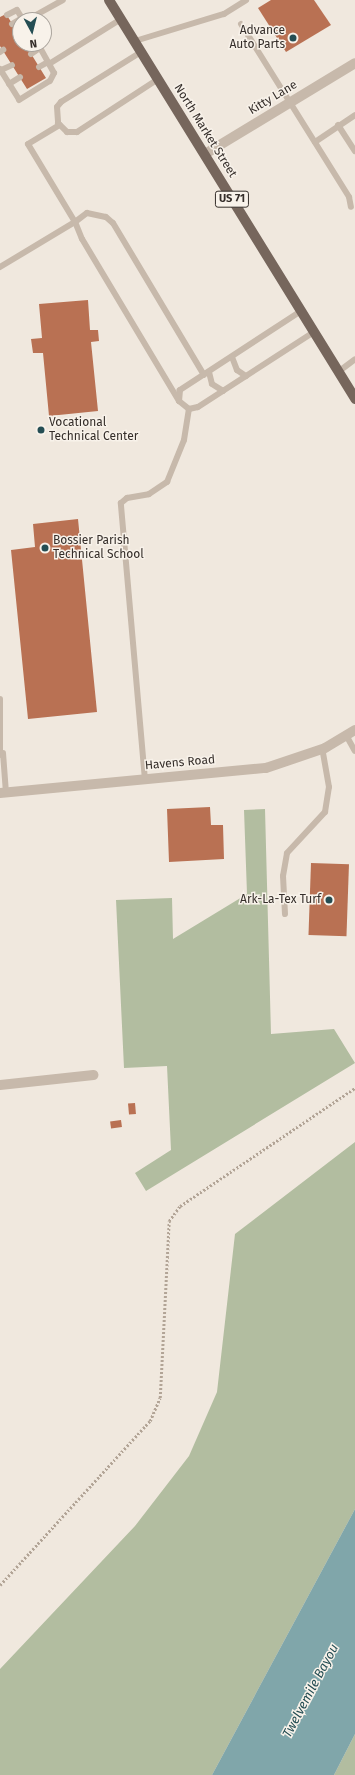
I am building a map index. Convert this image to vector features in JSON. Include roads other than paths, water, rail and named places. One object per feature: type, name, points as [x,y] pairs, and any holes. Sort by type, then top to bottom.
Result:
[{"type":"main road","name":"North Market Street","points":[[109,0],[355,399]]},
{"type":"street","name":"Kitty Lane","points":[[205,154],[355,63]]},
{"type":"street","name":"Havens Road","points":[[3,793],[266,768],[322,749],[350,733]]},
{"type":"street","points":[[0,1085],[93,1075]]},
{"type":"lane","points":[[38,12],[62,0]]},
{"type":"lane","points":[[135,41],[224,14],[246,0]]},
{"type":"lane","points":[[7,15],[12,12]]},
{"type":"lane","points":[[39,67],[121,19]]},
{"type":"lane","points":[[241,24],[349,197],[355,202]]},
{"type":"lane","points":[[12,64],[0,70],[19,100],[50,81],[54,73],[42,52]]},
{"type":"lane","points":[[141,52],[61,102],[56,115],[60,125],[68,132],[77,132],[158,79]]},
{"type":"lane","points":[[9,84],[20,78]]},
{"type":"lane","points":[[314,142],[355,115]]},
{"type":"lane","points":[[60,125],[28,144],[75,222],[82,240],[179,401],[189,409]]},
{"type":"lane","points":[[338,126],[355,151]]},
{"type":"lane","points":[[349,197],[351,207]]},
{"type":"lane","points":[[0,267],[75,222],[87,213],[106,217],[113,223],[212,384],[224,391]]},
{"type":"lane","points":[[179,401],[180,390],[301,311]]},
{"type":"lane","points":[[189,409],[224,391],[314,332]]},
{"type":"lane","points":[[232,357],[237,370],[246,376]]},
{"type":"lane","points":[[338,372],[355,359]]},
{"type":"lane","points":[[145,780],[121,503],[128,498],[148,494],[167,482],[184,440],[189,409]]},
{"type":"lane","points":[[0,699],[3,793]]},
{"type":"lane","points":[[350,733],[355,751]]},
{"type":"lane","points":[[285,914],[283,876],[287,853],[325,812],[329,787],[322,749]]},
{"type":"water","name":"Twelvemile Bayou","points":[[355,1509],[355,1734],[334,1775],[212,1775]]},
{"type":"place","name":"Advance Auto Parts","points":[[293,38]]},
{"type":"place","name":"Vocational Technical Center","points":[[41,430]]},
{"type":"place","name":"Bossier Parish Technical School","points":[[45,548]]},
{"type":"place","name":"Ark-La-Tex Turf","points":[[329,900]]}]
